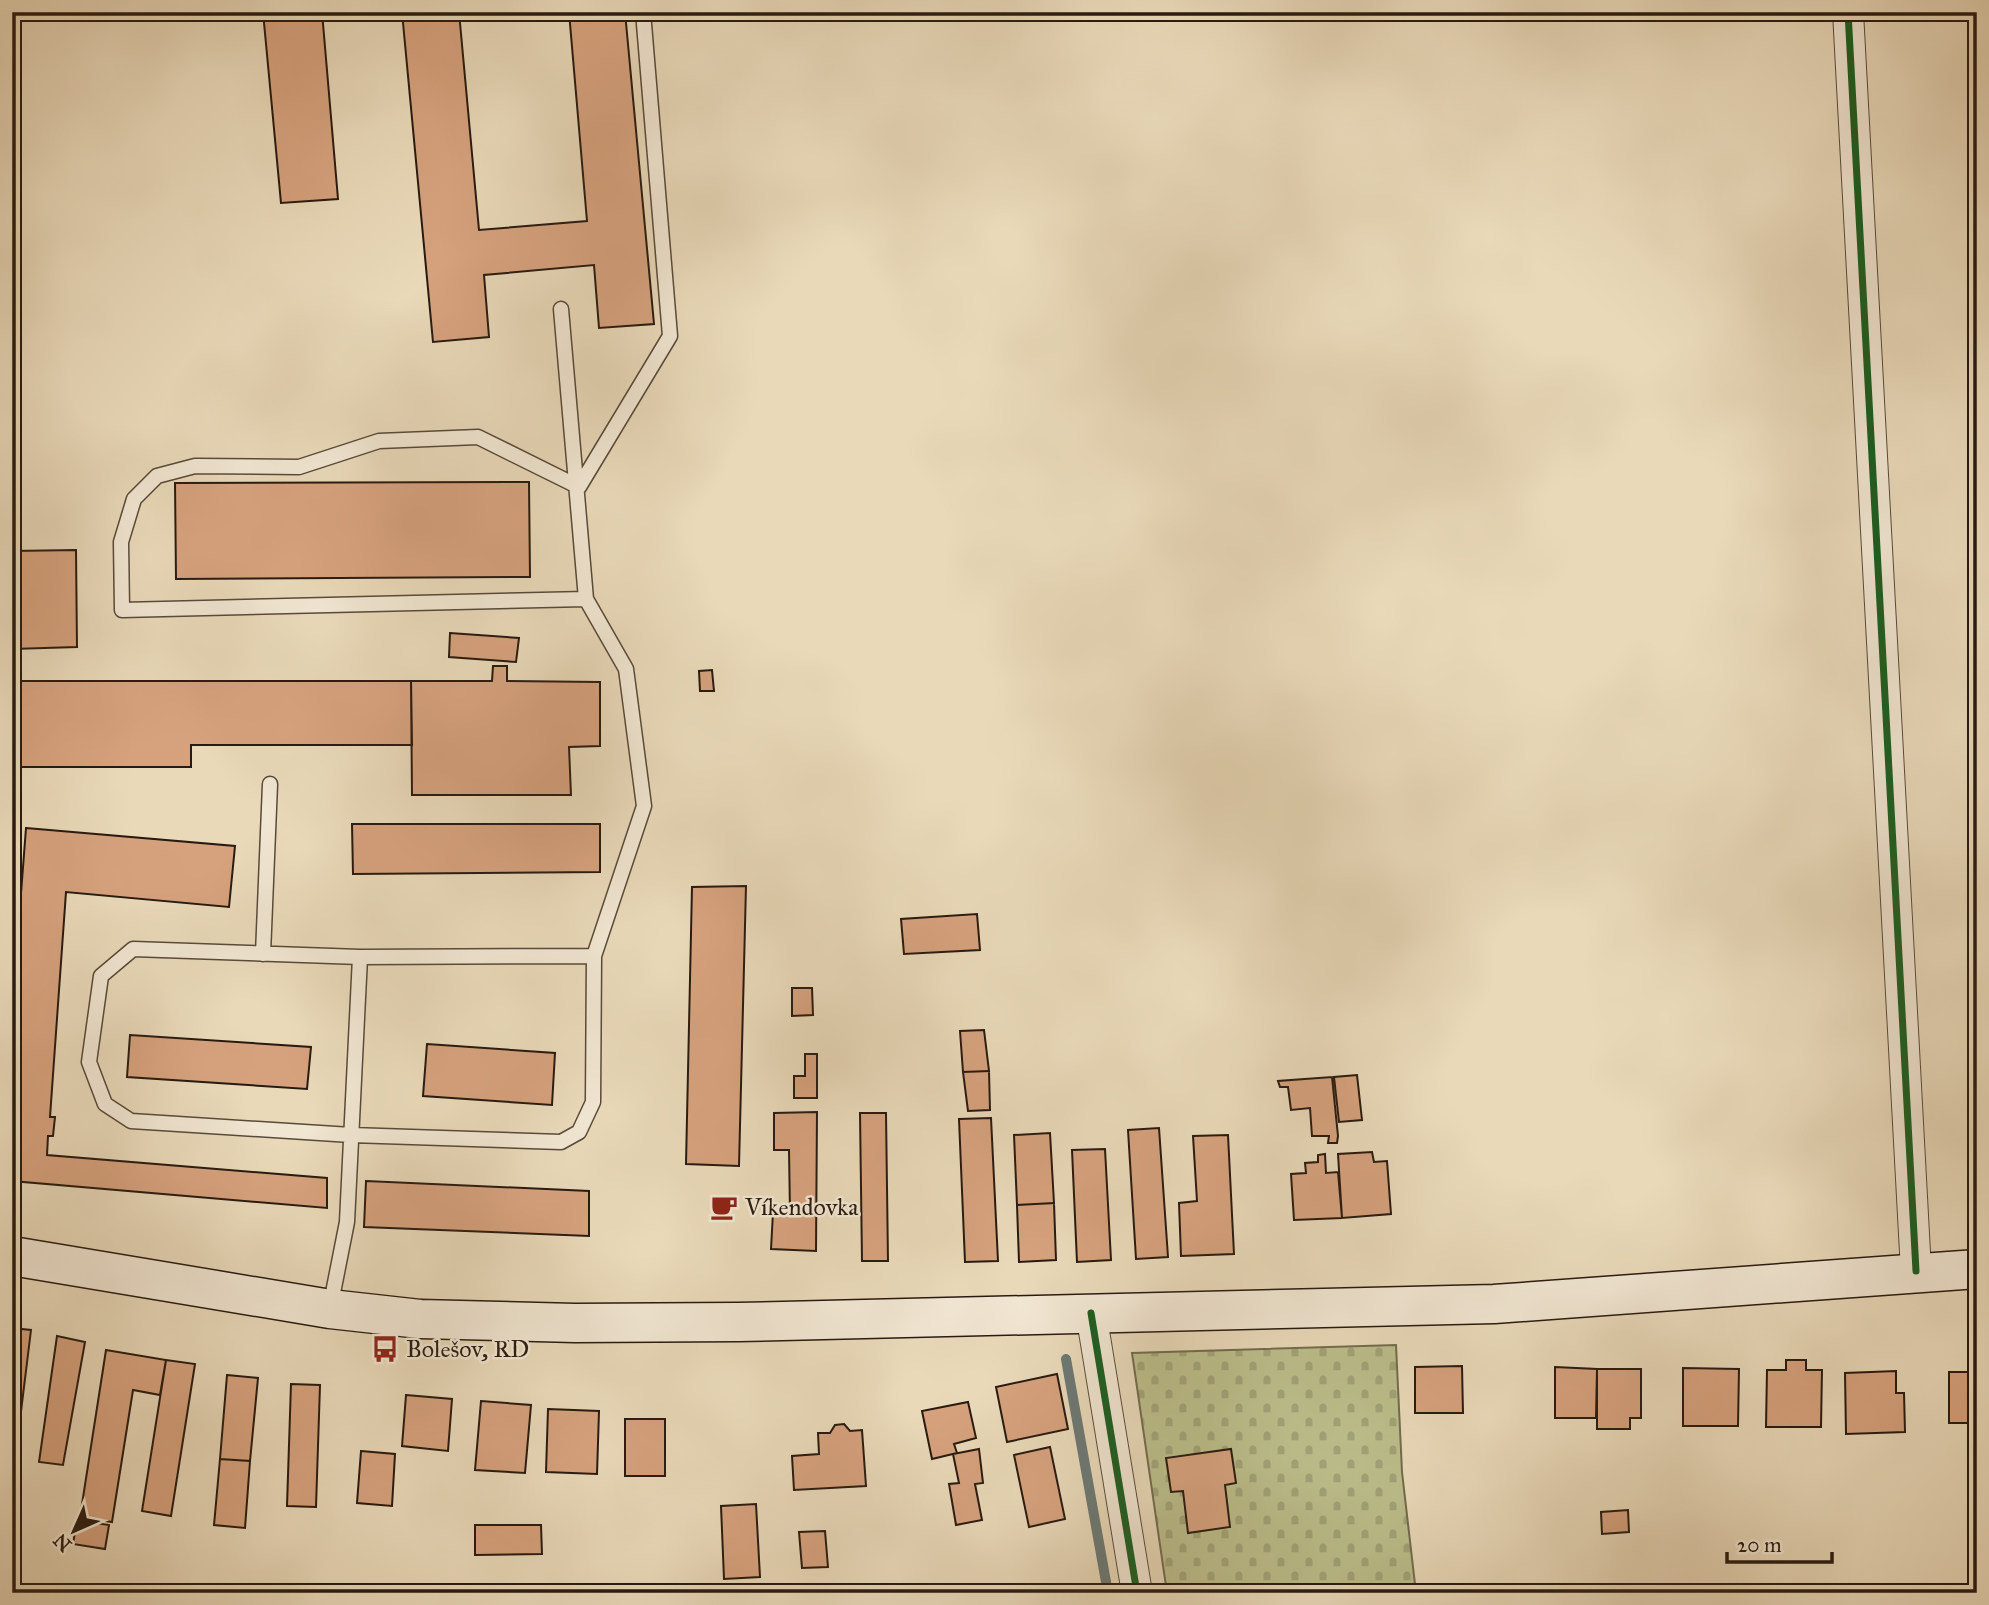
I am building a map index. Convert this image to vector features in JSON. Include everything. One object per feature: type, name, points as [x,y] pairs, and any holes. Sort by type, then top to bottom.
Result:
[{"type":"main road","points":[[12,1256],[330,1309],[420,1319],[575,1323],[738,1322],[1494,1304],[1916,1271],[1977,1269]]},
{"type":"street","points":[[1849,12],[1916,1271]]},
{"type":"street","points":[[1091,1313],[1137,1593]]},
{"type":"lane","points":[[579,487],[670,337],[643,12]]},
{"type":"lane","points":[[561,309],[579,487],[586,599],[626,669],[644,806],[594,956],[593,1102],[579,1132],[561,1142],[351,1135],[131,1121],[105,1104],[89,1062],[101,976],[133,949],[360,957],[594,956]]},
{"type":"lane","points":[[579,487],[478,437],[379,441],[299,467],[195,466],[156,476],[134,499],[121,542],[122,610],[586,599]]},
{"type":"lane","points":[[263,954],[270,784]]},
{"type":"lane","points":[[330,1309],[347,1222],[360,957]]},
{"type":"green space","points":[[1396,1345],[1402,1472],[1416,1593],[1167,1593],[1132,1353]]},
{"type":"building","points":[[263,12],[322,12],[338,199],[281,203]]},
{"type":"building","points":[[402,12],[459,12],[479,230],[587,221],[569,12],[625,12],[654,324],[599,328],[594,265],[484,275],[489,337],[433,342]]},
{"type":"building","points":[[529,482],[530,577],[176,579],[175,483]]},
{"type":"building","points":[[76,550],[77,647],[12,649],[12,551]]},
{"type":"building","points":[[450,633],[519,638],[516,662],[449,657]]},
{"type":"building","points":[[493,666],[507,666],[507,681],[600,682],[600,746],[569,747],[571,795],[412,795],[411,681],[492,681]]},
{"type":"building","points":[[712,670],[714,691],[700,691],[699,671]]},
{"type":"building","points":[[12,681],[411,681],[412,745],[191,745],[191,767],[12,767]]},
{"type":"building","points":[[352,824],[600,824],[600,872],[353,874]]},
{"type":"building","points":[[26,828],[235,846],[229,907],[66,892],[50,1117],[55,1117],[53,1136],[48,1136],[47,1155],[327,1178],[327,1208],[12,1181],[12,1011]]},
{"type":"building","points":[[746,886],[739,1166],[686,1164],[692,887]]},
{"type":"building","points":[[977,914],[980,950],[904,954],[901,919]]},
{"type":"building","points":[[792,988],[812,988],[813,1015],[792,1016]]},
{"type":"building","points":[[984,1030],[989,1071],[963,1072],[960,1031]]},
{"type":"building","points":[[130,1035],[311,1047],[307,1089],[127,1077]]},
{"type":"building","points":[[427,1044],[555,1053],[552,1105],[423,1096]]},
{"type":"building","points":[[805,1054],[817,1054],[817,1098],[794,1098],[794,1076],[805,1076]]},
{"type":"building","points":[[989,1071],[990,1110],[968,1111],[963,1072]]},
{"type":"building","points":[[1357,1075],[1362,1120],[1339,1122],[1334,1077]]},
{"type":"building","points":[[1332,1077],[1337,1143],[1328,1143],[1329,1136],[1312,1136],[1310,1108],[1291,1110],[1288,1087],[1280,1087],[1278,1081]]},
{"type":"building","points":[[817,1112],[816,1251],[771,1249],[773,1212],[790,1213],[789,1150],[774,1150],[774,1113]]},
{"type":"building","points":[[860,1113],[886,1113],[888,1261],[862,1261]]},
{"type":"building","points":[[991,1118],[998,1261],[965,1262],[959,1119]]},
{"type":"building","points":[[1159,1128],[1168,1257],[1136,1259],[1128,1130]]},
{"type":"building","points":[[1050,1133],[1054,1203],[1017,1205],[1014,1135]]},
{"type":"building","points":[[1228,1135],[1234,1254],[1181,1256],[1179,1203],[1197,1201],[1193,1136]]},
{"type":"building","points":[[1105,1149],[1111,1260],[1077,1262],[1072,1150]]},
{"type":"building","points":[[1372,1152],[1374,1162],[1387,1161],[1391,1214],[1342,1218],[1338,1154]]},
{"type":"building","points":[[1325,1154],[1326,1173],[1338,1172],[1342,1218],[1294,1220],[1291,1174],[1306,1173],[1305,1163],[1318,1162],[1318,1155]]},
{"type":"building","points":[[366,1181],[589,1191],[589,1236],[364,1227]]},
{"type":"building","points":[[1054,1203],[1056,1260],[1019,1262],[1017,1205]]},
{"type":"building","points":[[12,1328],[31,1330],[17,1444],[12,1443]]},
{"type":"building","points":[[57,1336],[85,1342],[63,1465],[39,1462]]},
{"type":"building","points":[[106,1350],[166,1360],[160,1395],[133,1390],[112,1522],[80,1517]]},
{"type":"building","points":[[166,1360],[195,1364],[171,1516],[142,1511]]},
{"type":"building","points":[[1786,1360],[1806,1360],[1806,1370],[1822,1370],[1821,1427],[1766,1427],[1767,1370],[1786,1370]]},
{"type":"building","points":[[1462,1366],[1463,1413],[1415,1413],[1415,1367]]},
{"type":"building","points":[[1555,1367],[1597,1369],[1596,1418],[1555,1418]]},
{"type":"building","points":[[1683,1368],[1739,1369],[1738,1426],[1683,1426]]},
{"type":"building","points":[[1597,1369],[1641,1369],[1641,1418],[1630,1418],[1630,1429],[1597,1429]]},
{"type":"building","points":[[1896,1371],[1896,1393],[1904,1393],[1905,1432],[1846,1434],[1845,1373]]},
{"type":"building","points":[[1949,1372],[1977,1372],[1977,1423],[1949,1423]]},
{"type":"building","points":[[1057,1374],[1068,1429],[1007,1442],[996,1387]]},
{"type":"building","points":[[227,1375],[258,1378],[250,1461],[220,1459]]},
{"type":"building","points":[[291,1384],[320,1385],[316,1507],[287,1506]]},
{"type":"building","points":[[406,1395],[452,1399],[448,1451],[402,1446]]},
{"type":"building","points":[[481,1401],[531,1405],[525,1473],[475,1470]]},
{"type":"building","points":[[968,1402],[976,1438],[954,1444],[957,1453],[932,1459],[922,1411]]},
{"type":"building","points":[[548,1409],[599,1411],[597,1474],[546,1472]]},
{"type":"building","points":[[625,1419],[665,1419],[665,1476],[625,1476]]},
{"type":"building","points":[[844,1424],[850,1431],[862,1430],[866,1486],[794,1490],[792,1456],[819,1454],[818,1433],[830,1433],[835,1425]]},
{"type":"building","points":[[1050,1447],[1065,1519],[1029,1527],[1014,1455]]},
{"type":"building","points":[[979,1449],[983,1483],[975,1484],[982,1520],[956,1525],[949,1484],[959,1483],[953,1454]]},
{"type":"building","points":[[1231,1449],[1236,1483],[1225,1485],[1230,1527],[1188,1533],[1183,1491],[1171,1492],[1166,1458]]},
{"type":"building","points":[[361,1451],[395,1454],[392,1506],[357,1503]]},
{"type":"building","points":[[220,1459],[250,1461],[245,1528],[214,1525]]},
{"type":"building","points":[[756,1504],[760,1577],[724,1579],[721,1506]]},
{"type":"building","points":[[1628,1510],[1629,1532],[1602,1534],[1601,1512]]},
{"type":"building","points":[[77,1520],[109,1525],[105,1549],[73,1544]]},
{"type":"building","points":[[475,1525],[541,1525],[542,1554],[475,1555]]},
{"type":"building","points":[[825,1531],[828,1567],[802,1568],[799,1532]]},
{"type":"waterway","points":[[1066,1359],[1108,1593]]},
{"type":"cycle path","points":[[1848,12],[1916,1271]]},
{"type":"cycle path","points":[[1091,1313],[1137,1593]]},
{"type":"place","name":"Víkendovka","points":[[724,1207]]},
{"type":"place","name":"Bolešov, RD","points":[[385,1349]]}]
